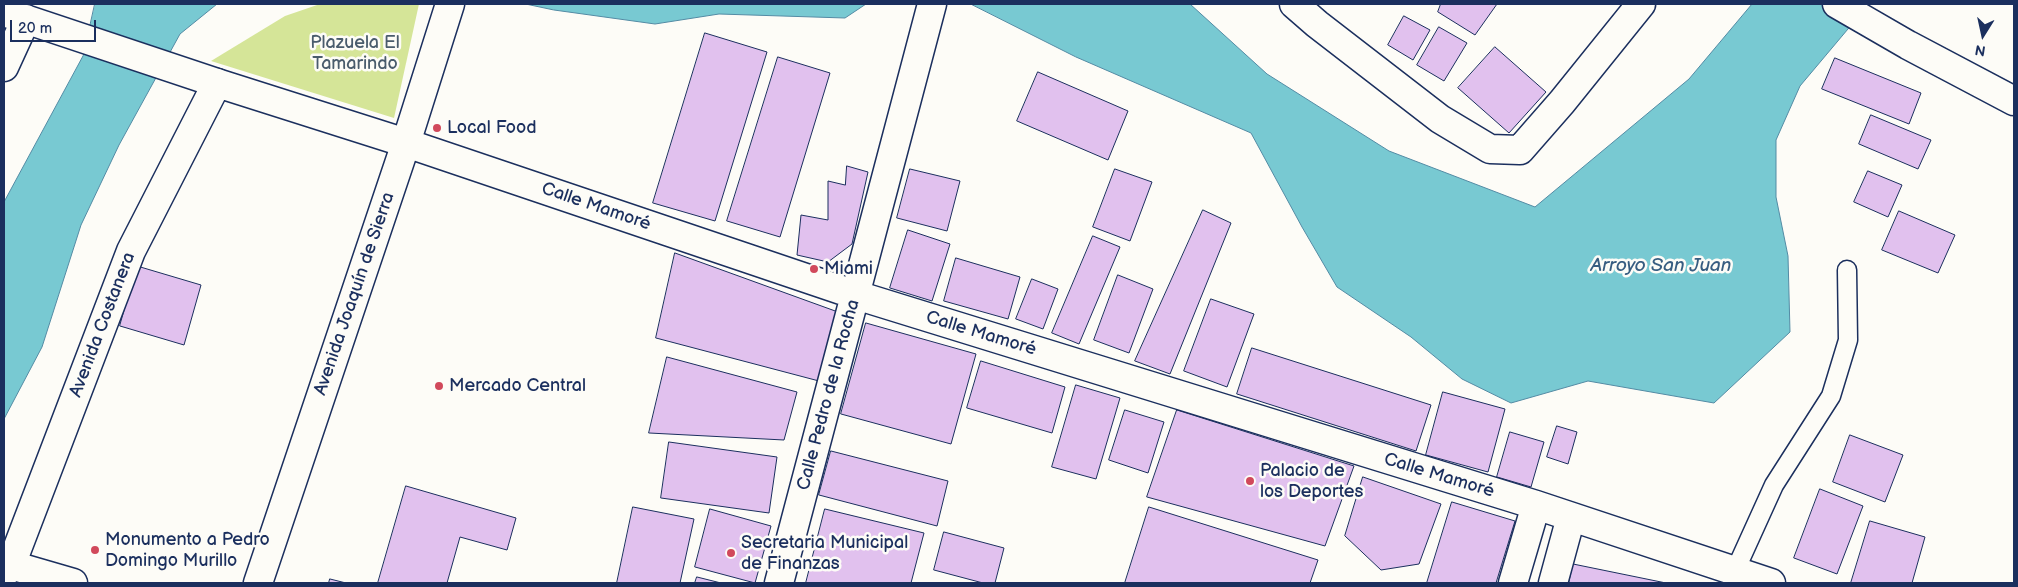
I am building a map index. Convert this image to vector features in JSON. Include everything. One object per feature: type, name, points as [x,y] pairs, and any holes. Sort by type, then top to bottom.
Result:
[{"type":"street","name":"Avenida Joaquín de Sierra","points":[[258,583],[406,143],[450,4]]},
{"type":"street","name":"Calle Pedro de la Rocha","points":[[779,583],[932,4]]},
{"type":"street","points":[[1294,4],[1440,119],[1490,149],[1520,150],[1642,4]]},
{"type":"street","points":[[1837,4],[1908,45],[2014,101]]},
{"type":"street","name":"Calle Mamoré","points":[[15,15],[205,79],[406,143],[856,295],[1536,505],[1771,583]]},
{"type":"street","points":[[4,67],[15,15]]},
{"type":"street","name":"Avenida Costanera","points":[[7,569],[131,251],[205,79]]},
{"type":"street","points":[[1514,583],[1536,505]]},
{"type":"street","points":[[1553,583],[1571,517]]},
{"type":"street","points":[[7,569],[73,583]]},
{"type":"lane","points":[[1735,571],[1774,485],[1831,396],[1848,340],[1847,270]]},
{"type":"green space","name":"Plazuela El Tamarindo","points":[[320,4],[419,4],[394,118],[211,61],[285,16]]},
{"type":"water","points":[[95,4],[217,4],[180,34],[119,145],[81,225],[42,347],[4,419],[4,202],[83,56]]},
{"type":"water","points":[[526,4],[866,4],[845,18],[719,14],[655,24],[554,10]]},
{"type":"water","name":"Arroyo San Juan","points":[[971,4],[1190,4],[1267,74],[1389,151],[1535,207],[1689,79],[1752,4],[1869,4],[1800,86],[1776,140],[1776,197],[1788,256],[1790,332],[1714,403],[1588,381],[1511,403],[1462,379],[1411,337],[1337,287],[1251,133],[1076,57]]},
{"type":"building","points":[[1441,4],[1497,4],[1475,35],[1438,12]]},
{"type":"building","points":[[1404,16],[1430,30],[1413,60],[1388,45]]},
{"type":"building","points":[[1439,27],[1467,43],[1444,81],[1417,65]]},
{"type":"building","points":[[705,33],[767,52],[715,221],[653,203]]},
{"type":"building","points":[[1495,47],[1546,92],[1509,133],[1458,88]]},
{"type":"building","points":[[778,57],[830,73],[780,237],[727,221]]},
{"type":"building","points":[[1835,58],[1921,93],[1909,124],[1822,89]]},
{"type":"building","points":[[1038,72],[1128,111],[1108,160],[1017,121]]},
{"type":"building","points":[[1871,115],[1931,140],[1918,169],[1859,144]]},
{"type":"building","points":[[847,166],[868,172],[852,244],[828,262],[797,255],[801,215],[828,220],[828,181],[845,185]]},
{"type":"building","points":[[910,169],[960,181],[947,231],[897,218]]},
{"type":"building","points":[[1115,169],[1152,182],[1130,241],[1093,227]]},
{"type":"building","points":[[1868,171],[1902,185],[1888,217],[1854,202]]},
{"type":"building","points":[[1203,210],[1231,223],[1170,374],[1135,361]]},
{"type":"building","points":[[1899,211],[1955,235],[1938,273],[1882,250]]},
{"type":"building","points":[[908,230],[950,244],[932,301],[890,288]]},
{"type":"building","points":[[1093,236],[1120,247],[1079,344],[1052,333]]},
{"type":"building","points":[[675,253],[838,312],[819,381],[656,338]]},
{"type":"building","points":[[956,258],[1020,277],[1008,319],[944,301]]},
{"type":"building","points":[[137,266],[201,285],[184,345],[120,326]]},
{"type":"building","points":[[1118,275],[1153,289],[1129,353],[1094,340]]},
{"type":"building","points":[[1032,279],[1058,289],[1043,329],[1016,319]]},
{"type":"building","points":[[1211,299],[1254,314],[1227,387],[1184,371]]},
{"type":"building","points":[[866,323],[976,354],[951,444],[841,414]]},
{"type":"building","points":[[1252,348],[1431,405],[1416,451],[1237,394]]},
{"type":"building","points":[[667,357],[797,392],[784,440],[649,433]]},
{"type":"building","points":[[981,361],[1065,387],[1052,433],[967,408]]},
{"type":"building","points":[[1076,385],[1120,398],[1096,479],[1052,467]]},
{"type":"building","points":[[1443,392],[1505,409],[1488,472],[1426,455]]},
{"type":"building","points":[[1125,410],[1164,422],[1148,473],[1109,460]]},
{"type":"building","name":"Palacio de los Deportes","points":[[1177,410],[1354,466],[1325,546],[1147,497]]},
{"type":"building","points":[[1557,426],[1577,432],[1568,464],[1547,457]]},
{"type":"building","points":[[1510,432],[1544,442],[1531,487],[1497,477]]},
{"type":"building","points":[[1850,435],[1903,455],[1885,502],[1833,482]]},
{"type":"building","points":[[669,442],[777,457],[769,513],[661,498]]},
{"type":"building","points":[[831,451],[948,481],[937,526],[819,495]]},
{"type":"building","points":[[1363,477],[1441,504],[1419,564],[1381,570],[1345,536]]},
{"type":"building","points":[[406,486],[516,518],[507,550],[460,537],[447,583],[378,583]]},
{"type":"building","points":[[1820,489],[1863,506],[1837,574],[1794,558]]},
{"type":"building","points":[[1452,502],[1515,521],[1496,583],[1427,583]]},
{"type":"building","points":[[633,507],[694,519],[680,583],[617,583]]},
{"type":"building","points":[[1149,507],[1318,560],[1310,583],[1125,583]]},
{"type":"building","points":[[710,509],[771,526],[755,583],[695,567]]},
{"type":"building","points":[[825,509],[924,533],[911,583],[806,583]]},
{"type":"building","points":[[1870,521],[1925,537],[1912,583],[1851,583]]},
{"type":"building","points":[[944,532],[1004,548],[995,583],[983,583],[934,570]]},
{"type":"building","points":[[1573,564],[1666,583],[1569,583]]},
{"type":"building","points":[[697,577],[721,583],[695,583]]},
{"type":"building","points":[[330,579],[346,583],[329,583]]},
{"type":"place","name":"Local Food","points":[[437,128]]},
{"type":"place","name":"Miami","points":[[814,269]]},
{"type":"place","name":"Mercado Central","points":[[439,386]]},
{"type":"place","name":"Palacio de los Deportes","points":[[1250,481]]},
{"type":"place","name":"Monumento a Pedro Domingo Murillo","points":[[95,550]]},
{"type":"place","name":"Secretaria Municipal de Finanzas","points":[[731,553]]}]
